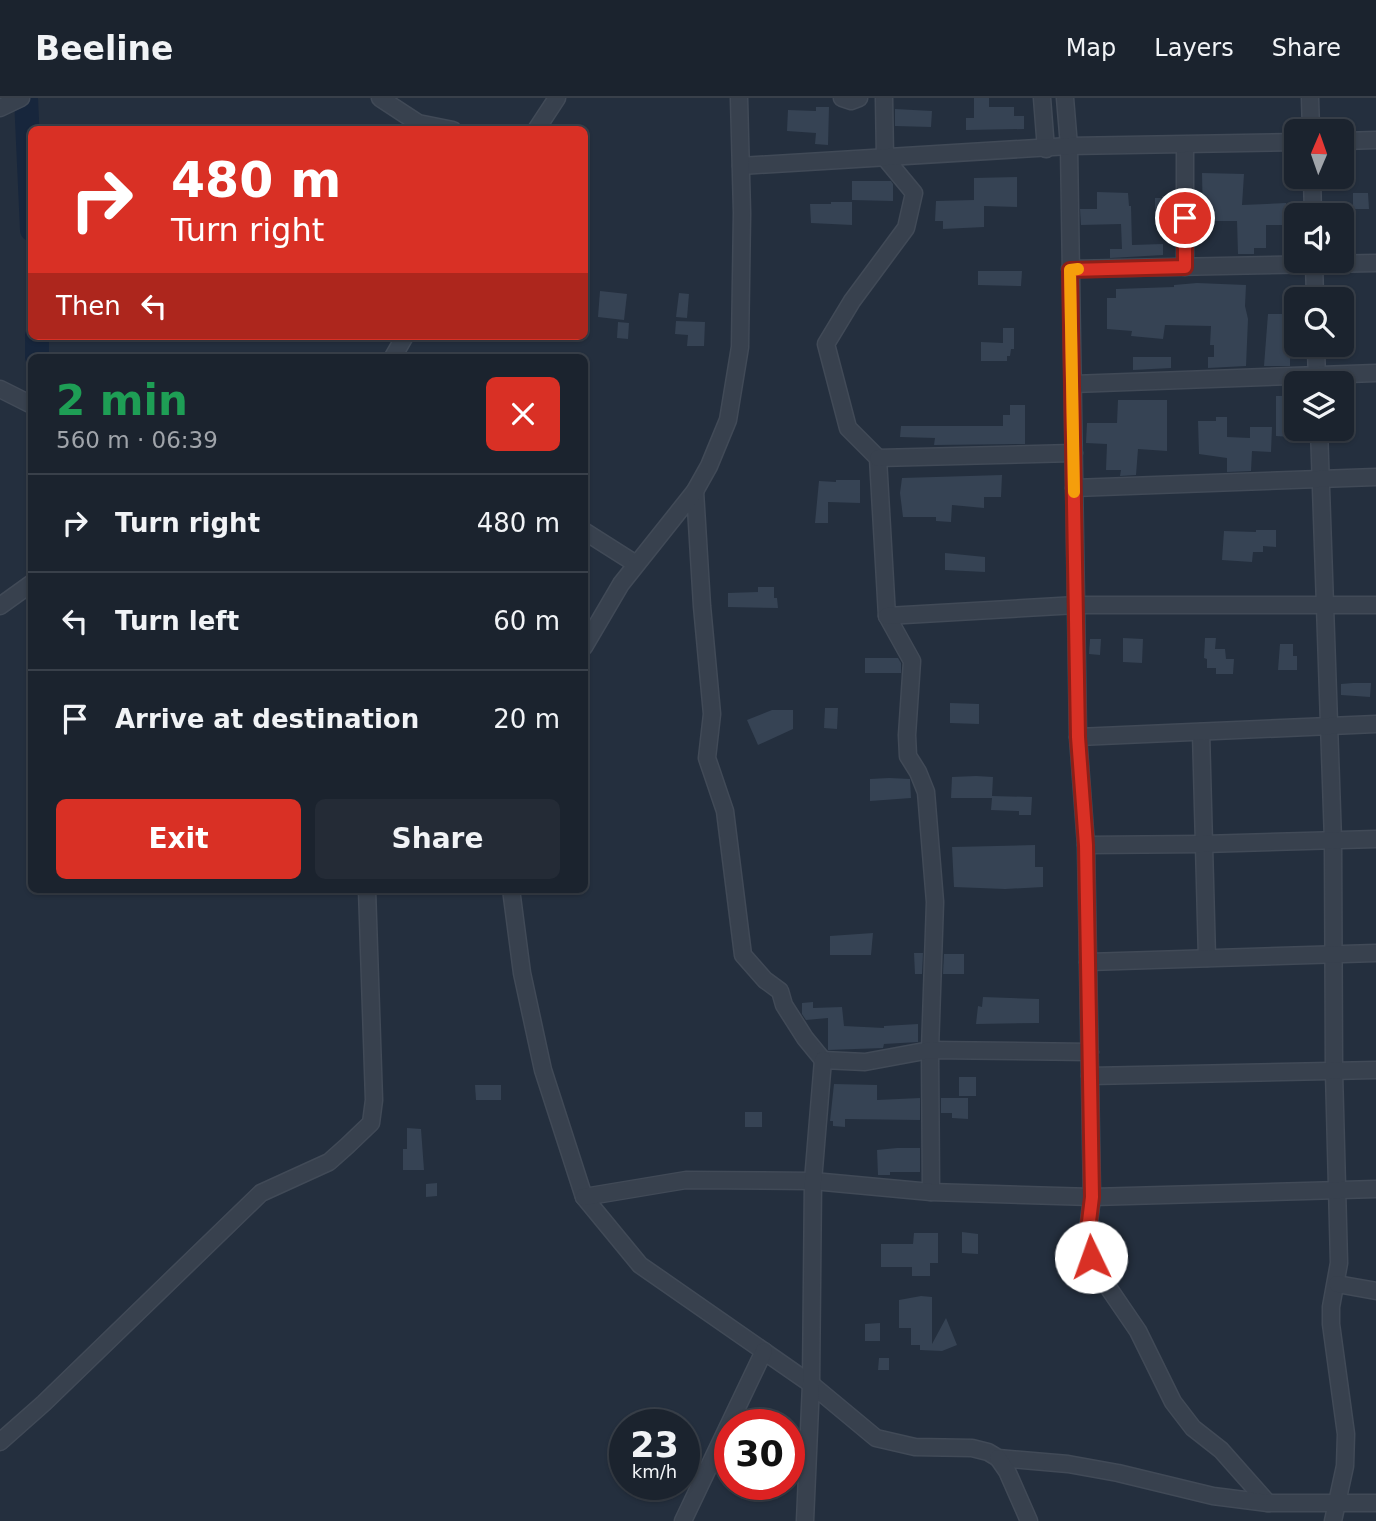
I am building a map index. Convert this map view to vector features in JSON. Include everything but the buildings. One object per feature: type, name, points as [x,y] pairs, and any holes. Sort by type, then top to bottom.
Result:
[{"type":"street","points":[[0,108],[21,98]]},
{"type":"street","points":[[380,98],[418,123],[433,126]]},
{"type":"street","points":[[539,126],[557,98]]},
{"type":"street","points":[[588,640],[621,584],[695,491],[728,421],[740,347],[739,98]]},
{"type":"street","points":[[842,98],[851,101],[859,98]]},
{"type":"street","points":[[884,98],[885,158],[914,193],[906,228],[852,301],[825,344],[848,428],[878,458],[887,616],[912,661],[908,756],[926,792],[935,902],[930,1050],[931,1192]]},
{"type":"street","points":[[1042,98],[1046,149]]},
{"type":"street","points":[[1065,98],[1069,146],[1078,737],[1086,845],[1090,1052],[1092,1197],[1087,1238],[1097,1271],[1138,1331],[1173,1402],[1193,1428],[1222,1450],[1268,1503]]},
{"type":"street","points":[[1310,98],[1311,119]]},
{"type":"street","points":[[1354,141],[1376,140]]},
{"type":"street","points":[[741,166],[1069,146],[1284,142]]},
{"type":"street","points":[[1185,145],[1185,267]]},
{"type":"street","points":[[1354,262],[1376,262]]},
{"type":"street","points":[[1070,270],[1284,264]]},
{"type":"street","points":[[1354,375],[1376,373]]},
{"type":"street","points":[[1073,384],[1284,380]]},
{"type":"street","points":[[0,389],[28,403]]},
{"type":"street","points":[[1319,441],[1333,841],[1334,1072],[1339,1263],[1331,1307],[1331,1324],[1346,1434],[1342,1482],[1333,1521]]},
{"type":"street","points":[[878,458],[1074,453]]},
{"type":"street","points":[[1074,488],[1376,477]]},
{"type":"street","points":[[695,491],[712,714],[707,758],[725,811],[743,955],[765,980],[780,991],[784,1005],[823,1060],[813,1181],[811,1384],[805,1521]]},
{"type":"street","points":[[588,534],[636,564]]},
{"type":"street","points":[[0,606],[28,586]]},
{"type":"street","points":[[887,616],[1077,605],[1376,605]]},
{"type":"street","points":[[1078,737],[1376,724]]},
{"type":"street","points":[[1201,732],[1207,958]]},
{"type":"street","points":[[1086,845],[1376,839]]},
{"type":"street","points":[[0,1442],[261,1193],[330,1162],[371,1123],[374,1100],[367,893]]},
{"type":"street","points":[[512,893],[522,973],[543,1070],[584,1197],[640,1265],[811,1384],[876,1438],[923,1448],[972,1448],[998,1458],[1007,1471],[1029,1521]]},
{"type":"street","points":[[1088,962],[1376,953]]},
{"type":"street","points":[[823,1060],[865,1062],[930,1050],[1090,1052]]},
{"type":"street","points":[[1090,1076],[1376,1070]]},
{"type":"street","points":[[584,1197],[686,1180],[813,1181],[931,1192],[1092,1197],[1376,1189]]},
{"type":"street","points":[[1337,1284],[1376,1292]]},
{"type":"street","points":[[683,1521],[764,1351]]},
{"type":"street","points":[[998,1458],[1093,1468],[1213,1496],[1268,1503],[1376,1503]]},
{"type":"waterway","points":[[26,98],[28,142]]},
{"type":"waterway","points":[[37,340],[37,354]]},
{"type":"slow traffic","points":[[1074,492],[1070,270],[1078,269]]},
{"type":"route","points":[[1091,1257],[1087,1238],[1092,1197],[1086,845],[1078,737],[1070,270],[1185,267],[1185,218]]}]
